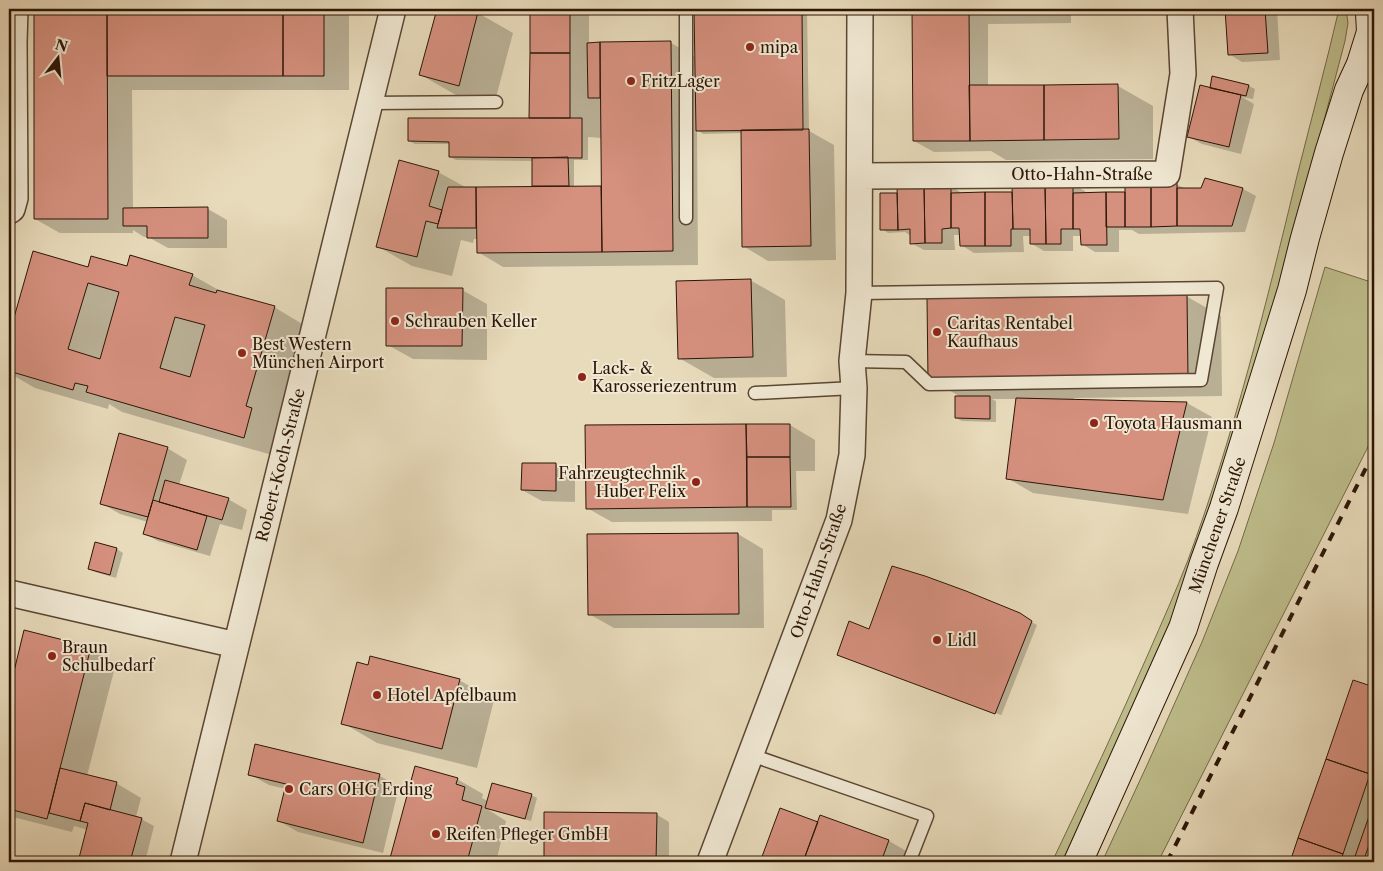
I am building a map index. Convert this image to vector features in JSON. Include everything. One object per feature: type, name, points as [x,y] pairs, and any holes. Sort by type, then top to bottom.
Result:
[{"type":"street","points":[[9,211],[12,209],[16,198],[15,9]]},
{"type":"street","name":"Robert-Koch-Straße","points":[[183,862],[393,9]]},
{"type":"street","name":"Otto-Hahn-Straße","points":[[710,862],[839,520],[852,455],[854,388],[852,361],[859,292],[860,9]]},
{"type":"street","name":"Otto-Hahn-Straße","points":[[860,176],[1167,174],[1183,74],[1180,9]]},
{"type":"street","name":"Münchener Straße","points":[[1078,862],[1183,628],[1224,508],[1289,299],[1329,153],[1349,90],[1361,64],[1371,32],[1371,11]]},
{"type":"street","points":[[9,593],[236,645]]},
{"type":"lane","points":[[686,9],[686,218]]},
{"type":"lane","points":[[370,103],[496,102]]},
{"type":"lane","points":[[852,361],[906,362],[929,384],[1201,380],[1217,288],[859,292]]},
{"type":"lane","points":[[754,393],[854,388]]},
{"type":"lane","points":[[751,754],[927,816],[910,862]]},
{"type":"shaded area","points":[[1339,9],[1346,9],[1348,23],[1345,41],[1285,268],[1194,570],[1065,862],[1052,862],[1149,652],[1183,572],[1205,513],[1235,418],[1261,321]]},
{"type":"shaded area","points":[[1325,267],[1374,283],[1374,435],[1158,862],[1102,862],[1202,642],[1238,551],[1274,443]]},
{"type":"building","points":[[34,9],[107,9],[108,219],[34,219]]},
{"type":"building","points":[[107,9],[283,9],[283,76],[107,76]]},
{"type":"building","points":[[283,9],[324,9],[324,76],[283,76]]},
{"type":"building","points":[[437,9],[466,9],[478,12],[459,86],[419,75]]},
{"type":"building","points":[[530,9],[570,9],[570,53],[530,53]]},
{"type":"building","points":[[694,9],[802,9],[803,130],[696,131]]},
{"type":"building","points":[[912,9],[969,9],[970,141],[913,141]]},
{"type":"building","points":[[969,9],[1052,9],[1052,12],[969,13]]},
{"type":"building","points":[[1225,9],[1265,9],[1268,53],[1228,55]]},
{"type":"building","points":[[671,41],[673,251],[602,252],[600,42]]},
{"type":"building","points":[[600,42],[600,98],[588,98],[587,43]]},
{"type":"building","points":[[530,53],[570,53],[570,118],[529,118]]},
{"type":"building","points":[[1212,76],[1249,85],[1246,96],[1210,88]]},
{"type":"building","points":[[1118,84],[1119,139],[1044,140],[1044,85]]},
{"type":"building","points":[[969,85],[1044,85],[1044,140],[970,141]]},
{"type":"building","points":[[1200,85],[1241,95],[1229,147],[1187,137]]},
{"type":"building","points":[[408,118],[582,118],[582,158],[449,157],[449,142],[408,141]]},
{"type":"building","points":[[809,129],[811,246],[742,247],[741,130]]},
{"type":"building","points":[[568,157],[569,186],[532,186],[532,158]]},
{"type":"building","points":[[399,160],[439,171],[429,206],[442,210],[438,224],[426,221],[417,257],[376,247]]},
{"type":"building","points":[[1205,178],[1243,188],[1232,226],[1177,226],[1177,188],[1201,188]]},
{"type":"building","points":[[1177,182],[1177,226],[1151,227],[1151,183]]},
{"type":"building","points":[[1012,183],[1045,183],[1046,244],[1030,244],[1030,229],[1013,229]]},
{"type":"building","points":[[1045,183],[1073,183],[1073,229],[1061,229],[1061,244],[1046,244]]},
{"type":"building","points":[[1125,183],[1151,183],[1151,227],[1125,227]]},
{"type":"building","points":[[951,184],[951,228],[942,229],[942,243],[925,243],[924,185]]},
{"type":"building","points":[[897,185],[924,185],[925,243],[910,244],[910,229],[898,230]]},
{"type":"building","points":[[601,186],[602,252],[477,253],[476,187]]},
{"type":"building","points":[[448,187],[476,187],[476,228],[437,228]]},
{"type":"building","points":[[985,192],[1012,192],[1013,229],[1011,229],[1011,246],[985,246]]},
{"type":"building","points":[[985,192],[985,246],[960,246],[959,228],[951,228],[951,193]]},
{"type":"building","points":[[1106,192],[1125,192],[1125,227],[1106,227]]},
{"type":"building","points":[[1106,192],[1107,245],[1081,245],[1080,229],[1073,229],[1073,193]]},
{"type":"building","points":[[880,193],[897,193],[898,230],[880,230]]},
{"type":"building","points":[[208,207],[208,238],[147,238],[147,226],[123,226],[123,208]]},
{"type":"building","points":[[33,251],[88,267],[91,256],[127,266],[130,255],[193,274],[189,285],[216,293],[217,290],[275,306],[246,406],[252,408],[244,438],[86,392],[88,386],[75,383],[73,390],[9,371],[9,335]],"holes":[[[88,283],[119,292],[100,359],[68,349]],[[175,317],[205,325],[190,377],[160,368]]]},
{"type":"building","points":[[751,279],[753,357],[678,359],[676,281]]},
{"type":"building","points":[[386,288],[463,288],[462,346],[386,346]]},
{"type":"building","points":[[1187,295],[1188,377],[928,380],[927,298]]},
{"type":"building","points":[[955,396],[990,396],[990,419],[955,418]]},
{"type":"building","points":[[1016,398],[1187,402],[1163,500],[1006,479]]},
{"type":"building","points":[[746,424],[790,424],[790,457],[747,457]]},
{"type":"building","points":[[746,424],[747,507],[586,509],[585,425]]},
{"type":"building","points":[[119,433],[168,447],[148,517],[100,504]]},
{"type":"building","points":[[747,457],[790,457],[791,507],[747,507]]},
{"type":"building","points":[[522,463],[556,463],[556,491],[521,490]]},
{"type":"building","points":[[165,480],[229,498],[222,520],[159,502]]},
{"type":"building","points":[[153,500],[207,516],[197,550],[143,534]]},
{"type":"building","points":[[738,533],[739,614],[588,615],[587,534]]},
{"type":"building","points":[[95,542],[117,548],[110,575],[88,569]]},
{"type":"building","points":[[892,566],[966,591],[1020,613],[1032,621],[995,714],[837,655],[849,621],[869,629]]},
{"type":"building","points":[[24,630],[91,647],[47,819],[9,809],[9,692]]},
{"type":"building","points":[[370,656],[460,679],[442,749],[341,724],[357,662],[368,665]]},
{"type":"building","points":[[1353,680],[1374,687],[1374,763],[1370,774],[1326,759]]},
{"type":"building","points":[[255,744],[380,774],[363,843],[277,821],[286,784],[248,775]]},
{"type":"building","points":[[1326,759],[1370,774],[1343,854],[1298,838]]},
{"type":"building","name":"Reifen Pfleger GmbH","points":[[415,766],[458,778],[456,784],[465,787],[462,800],[482,806],[467,862],[389,862]]},
{"type":"building","points":[[60,768],[117,782],[110,810],[85,803],[80,821],[49,813]]},
{"type":"building","points":[[492,783],[532,794],[525,819],[485,808]]},
{"type":"building","points":[[1374,802],[1374,831],[1363,862],[1353,862]]},
{"type":"building","points":[[85,803],[142,818],[130,862],[78,862],[88,823],[80,821]]},
{"type":"building","points":[[780,808],[818,822],[803,862],[760,862]]},
{"type":"building","points":[[544,812],[657,813],[656,862],[544,862]]},
{"type":"building","points":[[820,815],[889,840],[881,862],[803,862]]},
{"type":"building","points":[[1298,838],[1343,854],[1340,862],[1290,862]]},
{"type":"railway","points":[[1167,862],[1374,452]]},
{"type":"place","name":"mipa","points":[[750,47]]},
{"type":"place","name":"FritzLager","points":[[631,81]]},
{"type":"place","name":"Schrauben Keller","points":[[395,321]]},
{"type":"place","name":"Caritas Rentabel Kaufhaus","points":[[937,332]]},
{"type":"place","name":"Best Western München Airport","points":[[242,353]]},
{"type":"place","name":"Lack- & Karosseriezentrum","points":[[582,377]]},
{"type":"place","name":"Toyota Hausmann","points":[[1094,423]]},
{"type":"place","name":"Fahrzeugtechnik Huber Felix","points":[[696,482]]},
{"type":"place","name":"Lidl","points":[[937,640]]},
{"type":"place","name":"Braun Schulbedarf","points":[[52,656]]},
{"type":"place","name":"Hotel Apfelbaum","points":[[377,695]]},
{"type":"place","name":"Cars OHG Erding","points":[[289,789]]},
{"type":"place","name":"Reifen Pfleger GmbH","points":[[436,834]]}]
